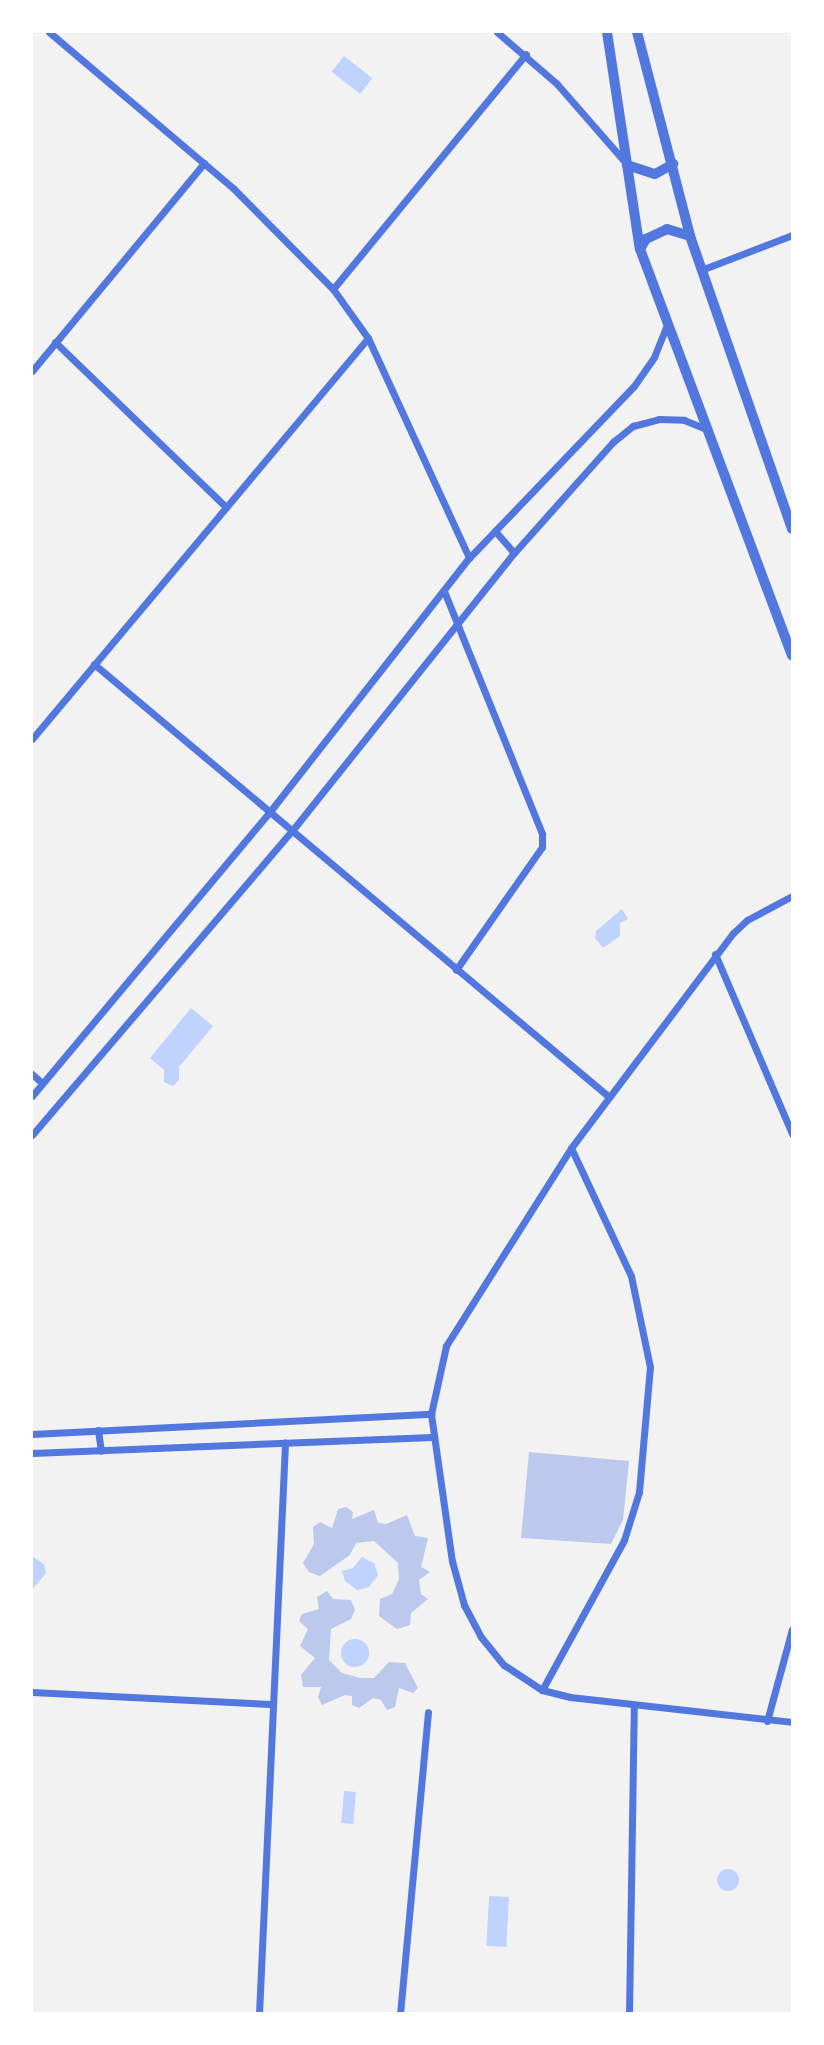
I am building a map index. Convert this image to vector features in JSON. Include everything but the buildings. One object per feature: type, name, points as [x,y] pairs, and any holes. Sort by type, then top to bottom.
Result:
[{"type":"street","points":[[49,32],[204,163],[333,289],[368,338],[469,558]]},
{"type":"street","points":[[497,32],[526,54],[627,165],[645,174],[673,164]]},
{"type":"street","points":[[607,32],[640,249],[793,656]]},
{"type":"street","points":[[637,32],[690,236],[793,529]]},
{"type":"street","points":[[333,289],[526,54]]},
{"type":"street","points":[[32,370],[204,163]]},
{"type":"street","points":[[640,249],[656,232],[679,230],[690,236]]},
{"type":"street","points":[[701,270],[793,235]]},
{"type":"street","points":[[32,1096],[268,814],[469,558],[634,386],[654,357],[668,323]]},
{"type":"street","points":[[32,739],[368,338]]},
{"type":"street","points":[[55,342],[226,507]]},
{"type":"street","points":[[32,1135],[290,832],[514,553],[622,433],[659,419],[684,420],[706,429]]},
{"type":"street","points":[[495,531],[514,553]]},
{"type":"street","points":[[444,591],[542,834],[542,847],[456,970]]},
{"type":"street","points":[[94,664],[268,814],[608,1096]]},
{"type":"street","points":[[793,897],[747,920],[715,954],[571,1147],[446,1346],[431,1414],[452,1562],[464,1605],[504,1665],[542,1690],[634,1706],[793,1722]]},
{"type":"street","points":[[715,954],[793,1134]]},
{"type":"street","points":[[32,1074],[42,1083]]},
{"type":"street","points":[[542,1690],[624,1540],[639,1492],[650,1367],[631,1276],[571,1147]]},
{"type":"street","points":[[32,1433],[431,1414]]},
{"type":"street","points":[[98,1430],[101,1451]]},
{"type":"street","points":[[32,1453],[433,1437]]},
{"type":"street","points":[[259,2014],[271,1704],[285,1443]]},
{"type":"street","points":[[767,1721],[793,1629]]},
{"type":"street","points":[[32,1692],[271,1704]]},
{"type":"street","points":[[629,2014],[634,1706]]},
{"type":"street","points":[[400,2014],[428,1712]]},
{"type":"water","points":[[344,56],[372,78],[360,94],[332,72]]},
{"type":"water","points":[[622,909],[628,919],[620,923],[620,936],[603,948],[595,938],[596,931]]},
{"type":"water","points":[[191,1008],[213,1026],[179,1067],[179,1080],[173,1086],[164,1082],[164,1070],[150,1058]]},
{"type":"water","points":[[32,1556],[44,1564],[46,1573],[32,1590]]},
{"type":"water","points":[[362,1557],[374,1563],[378,1575],[369,1587],[357,1590],[345,1581],[342,1571],[353,1568]]},
{"type":"water","points":[[355,1639],[365,1643],[369,1653],[365,1663],[355,1667],[345,1663],[341,1653],[345,1643]]},
{"type":"water","points":[[344,1791],[356,1792],[353,1824],[341,1823]]},
{"type":"water","points":[[728,1869],[736,1872],[739,1880],[736,1888],[728,1891],[720,1888],[717,1880],[720,1872]]},
{"type":"water","points":[[489,1896],[509,1897],[506,1947],[486,1946]]}]
